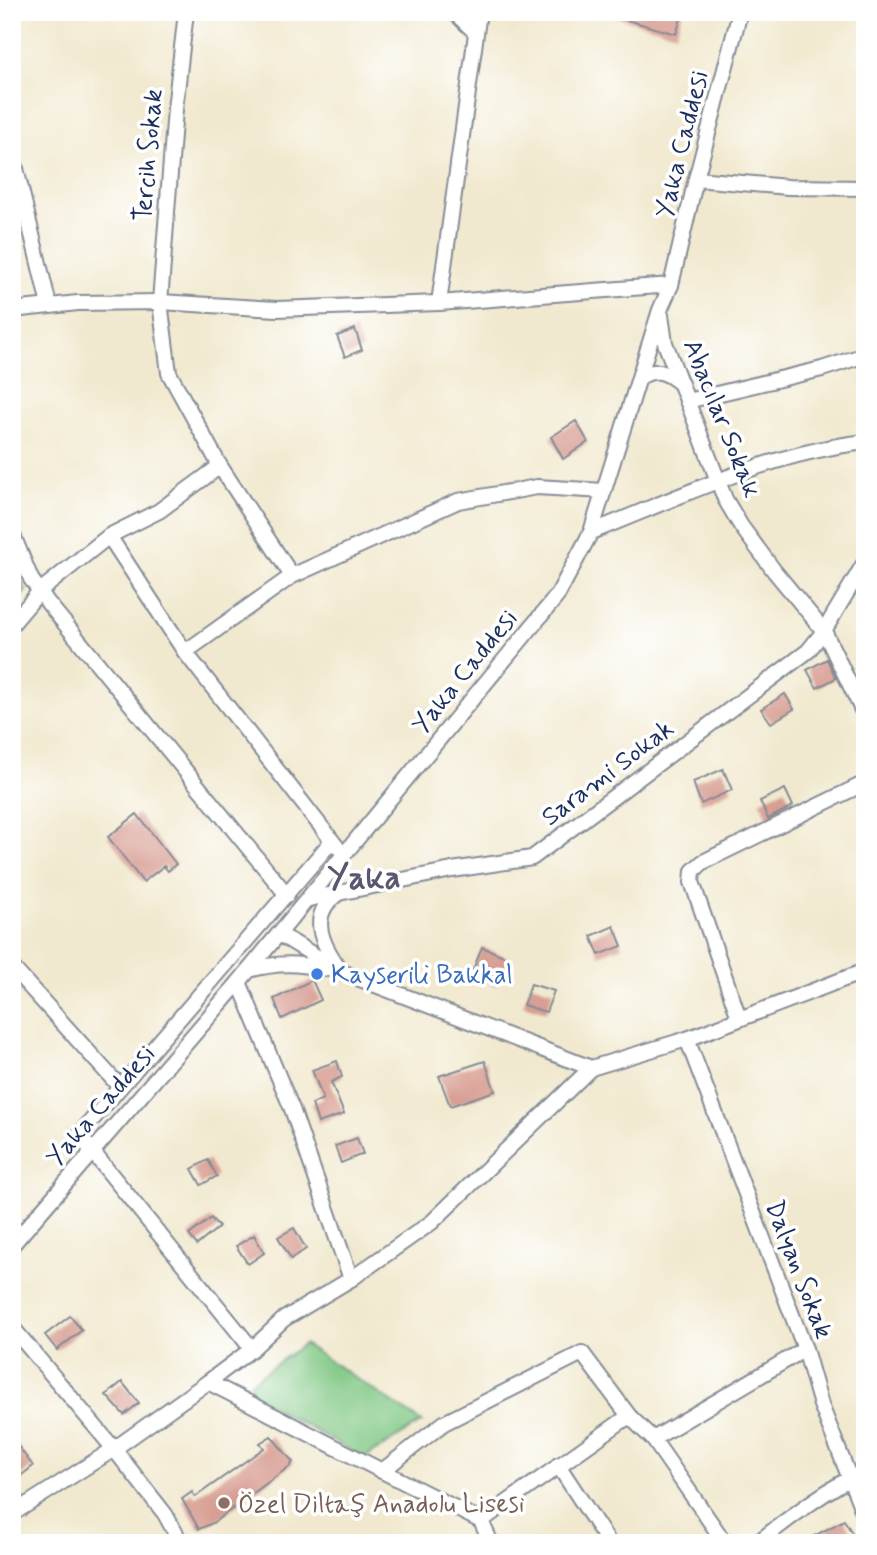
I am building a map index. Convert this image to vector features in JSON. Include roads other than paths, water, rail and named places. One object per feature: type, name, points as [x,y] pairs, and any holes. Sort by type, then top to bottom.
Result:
[{"type":"street","name":"Tercih Sokak","points":[[186,12],[174,109],[160,302],[169,373],[220,466],[292,576]]},
{"type":"street","points":[[454,12],[475,32]]},
{"type":"street","points":[[439,303],[479,12]]},
{"type":"street","name":"Yaka Caddesi","points":[[12,1245],[309,899],[557,596],[591,532],[660,310],[671,285],[740,12]]},
{"type":"street","points":[[12,152],[49,305]]},
{"type":"street","points":[[696,179],[788,187],[865,188]]},
{"type":"street","points":[[12,310],[49,305],[160,302],[277,309],[439,303],[671,285]]},
{"type":"street","name":"Abacılar Sokak","points":[[660,310],[665,343],[725,499],[741,526],[824,631],[865,716]]},
{"type":"street","points":[[687,401],[822,369],[865,355]]},
{"type":"street","points":[[640,377],[648,372],[659,371],[670,374],[681,384]]},
{"type":"street","points":[[591,532],[778,460],[838,445],[865,442]]},
{"type":"street","points":[[12,624],[40,591],[109,536],[159,511],[220,466]]},
{"type":"street","points":[[185,652],[292,576],[458,501],[537,487],[604,491]]},
{"type":"street","points":[[12,533],[31,579],[40,591],[287,894]]},
{"type":"street","points":[[109,536],[185,652],[344,856]]},
{"type":"street","name":"Sarami Sokak","points":[[309,899],[341,891],[532,859],[808,650],[824,631],[865,562]]},
{"type":"street","points":[[739,1018],[692,883],[693,871],[703,862],[865,783]]},
{"type":"street","points":[[252,1349],[79,1135],[332,841]]},
{"type":"street","points":[[341,891],[325,903],[319,920],[329,953],[342,972]]},
{"type":"street","points":[[279,934],[342,972],[591,1068]]},
{"type":"street","points":[[248,970],[288,962],[342,972]]},
{"type":"street","points":[[12,967],[120,1087]]},
{"type":"street","points":[[12,1514],[114,1449],[252,1349],[284,1319],[351,1279],[432,1222],[591,1068],[687,1039],[865,971]]},
{"type":"street","points":[[239,982],[292,1109],[351,1279]]},
{"type":"street","name":"Dalyan Sokak","points":[[687,1039],[805,1349],[821,1405],[865,1517]]},
{"type":"street","points":[[12,1327],[114,1449],[164,1514],[181,1543]]},
{"type":"street","points":[[653,1439],[805,1349]]},
{"type":"street","points":[[382,1471],[444,1423],[582,1353],[629,1416],[653,1439],[725,1543]]},
{"type":"street","points":[[208,1382],[481,1521],[491,1543]]},
{"type":"street","points":[[481,1521],[629,1416]]},
{"type":"street","points":[[558,1465],[609,1543]]},
{"type":"street","points":[[757,1543],[849,1478],[865,1471]]},
{"type":"place","name":"Kayserili Bakkal","points":[[317,974]]},
{"type":"place","name":"Özel Diltaş Anadolu Lisesi","points":[[224,1503]]},
{"type":"district","name":"Yaka","points":[[364,876]]}]
